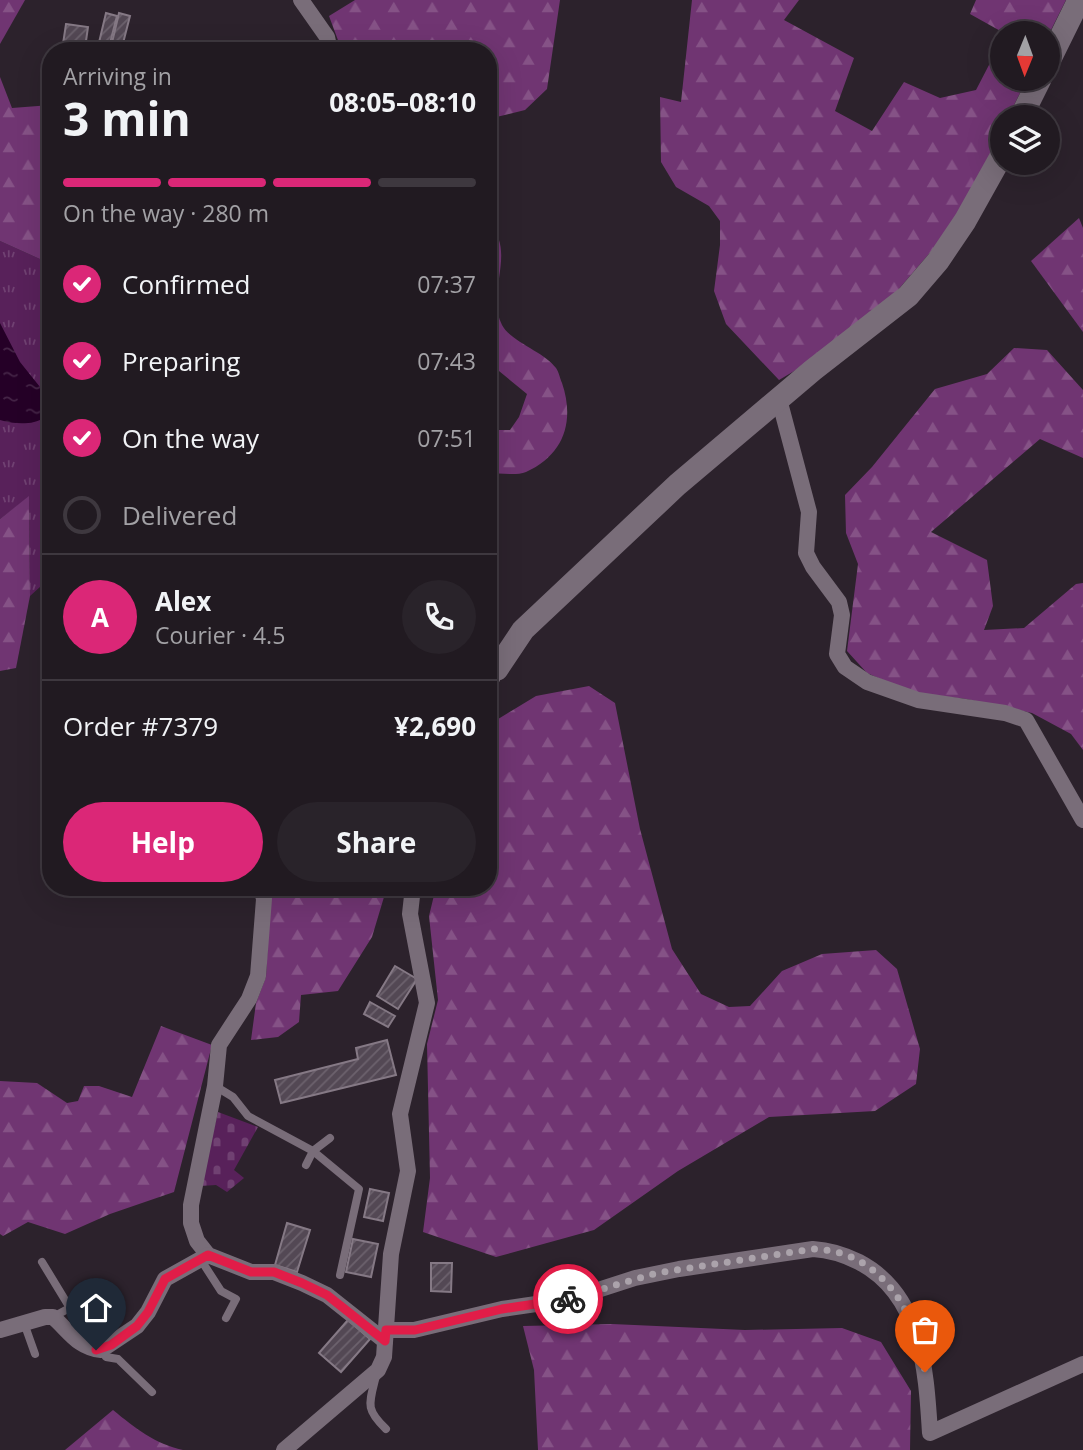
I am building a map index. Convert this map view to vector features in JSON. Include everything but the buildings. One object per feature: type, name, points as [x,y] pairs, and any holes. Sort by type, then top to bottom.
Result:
[{"type":"street","points":[[302,0],[328,42]]},
{"type":"street","points":[[1060,39],[1079,0]]},
{"type":"street","points":[[497,665],[523,630],[677,485],[908,296],[945,251],[990,175]]},
{"type":"street","points":[[779,399],[809,512],[806,553],[839,602],[842,615],[837,654],[845,667],[867,682],[918,700],[1005,713],[1026,720],[1083,820]]},
{"type":"street","points":[[205,1258],[191,1223],[191,1205],[215,1086],[219,1045],[248,999],[258,976],[263,896]]},
{"type":"street","points":[[284,1450],[378,1370],[384,1357],[391,1254],[408,1171],[400,1114],[427,1003],[410,914],[412,896]]},
{"type":"street","points":[[0,1331],[53,1317],[72,1338],[87,1348],[101,1350],[137,1326],[148,1312],[165,1279],[205,1258],[251,1272],[274,1272],[302,1283],[327,1295],[385,1335],[502,1309],[570,1298],[635,1278],[679,1269],[813,1249],[842,1254],[873,1270],[889,1283],[910,1317],[922,1352],[930,1433],[1083,1364]]},
{"type":"lane","points":[[215,1086],[233,1097],[248,1116],[313,1151],[359,1189],[340,1275]]},
{"type":"lane","points":[[306,1165],[313,1151],[330,1138]]},
{"type":"lane","points":[[205,1258],[221,1291],[236,1298],[226,1318]]},
{"type":"lane","points":[[42,1262],[70,1308]]},
{"type":"lane","points":[[53,1317],[99,1292]]},
{"type":"lane","points":[[24,1323],[35,1354]]},
{"type":"lane","points":[[101,1350],[106,1357],[118,1360],[152,1392]]},
{"type":"lane","points":[[378,1370],[370,1408],[371,1414],[387,1429]]},
{"type":"green space","points":[[0,0],[25,0],[0,44]]},
{"type":"green space","points":[[355,0],[560,0],[547,89],[525,110],[497,117],[497,42],[339,42],[329,16]]},
{"type":"green space","points":[[692,0],[799,0],[784,20],[854,58],[835,111],[872,131],[904,82],[940,98],[976,90],[990,63],[990,91],[1021,91],[1014,105],[990,105],[990,155],[968,200],[934,248],[897,291],[833,348],[779,380],[726,324],[714,291],[720,221],[709,206],[676,187],[661,162],[660,97],[681,102]]},
{"type":"green space","points":[[976,0],[1066,0],[1056,21],[990,21],[990,25],[970,14]]},
{"type":"green space","points":[[0,77],[12,108],[42,106],[42,260],[0,241]]},
{"type":"green space","points":[[1079,218],[1083,228],[1083,332],[1031,261]]},
{"type":"green space","points":[[497,234],[501,259],[497,299]]},
{"type":"green space","points":[[0,241],[42,260],[42,585],[30,596],[29,497],[0,519]]},
{"type":"green space","points":[[497,299],[498,313],[506,331],[556,368],[566,397],[567,411],[563,435],[558,446],[539,465],[517,474],[497,473],[497,430],[510,430],[519,417],[527,394],[497,369]]},
{"type":"green space","points":[[1014,348],[1047,350],[1083,390],[1083,458],[1040,439],[931,532],[987,560],[993,606],[984,630],[1024,628],[1076,584],[1083,583],[1083,750],[1071,734],[1032,713],[966,699],[912,693],[867,673],[847,651],[858,564],[846,533],[845,495],[872,467],[935,389],[987,374]]},
{"type":"green space","points":[[29,496],[30,596],[16,668],[0,671],[0,519]]},
{"type":"green space","points":[[589,686],[615,703],[640,829],[672,949],[701,994],[729,1007],[750,1006],[782,971],[822,954],[876,950],[897,969],[920,1049],[916,1084],[875,1111],[769,1117],[678,1171],[594,1230],[496,1257],[423,1232],[430,1178],[427,1044],[438,1000],[429,916],[434,896],[497,896],[497,720],[536,696]]},
{"type":"green space","points":[[269,896],[384,896],[372,937],[338,991],[301,995],[299,1022],[278,1037],[251,1040],[256,1003],[266,977]]},
{"type":"green space","points":[[161,1026],[212,1045],[174,1192],[110,1214],[65,1234],[28,1222],[3,1236],[0,1234],[0,1081],[37,1083],[67,1103],[78,1101],[84,1086],[99,1086],[132,1097]]},
{"type":"green space","points":[[218,1112],[258,1127],[234,1170],[244,1178],[227,1192],[216,1185],[200,1186]]},
{"type":"green space","points":[[612,1324],[745,1330],[842,1328],[881,1342],[911,1391],[910,1450],[538,1450],[534,1370],[523,1326]]},
{"type":"green space","points":[[113,1410],[154,1439],[183,1450],[65,1450]]},
{"type":"water","points":[[0,323],[20,362],[42,390],[42,419],[26,423],[0,420]]},
{"type":"way so far","points":[[568,1299],[635,1278],[679,1269],[813,1249],[827,1250],[842,1254],[873,1270],[889,1283],[910,1317],[922,1352],[925,1372]]},
{"type":"route","points":[[96,1350],[111,1345],[137,1326],[148,1312],[165,1279],[208,1255],[251,1272],[274,1272],[327,1295],[385,1341],[386,1330],[415,1330],[502,1309],[568,1299]]}]
